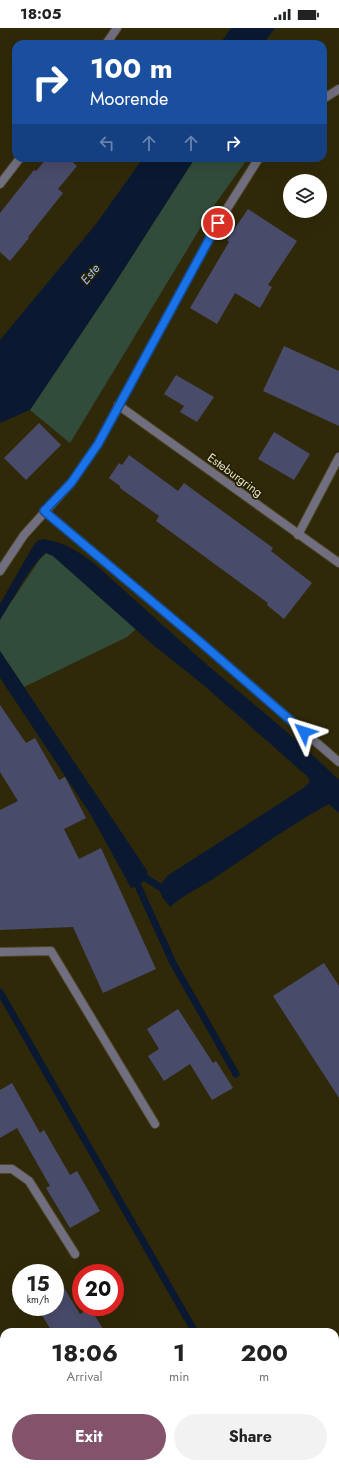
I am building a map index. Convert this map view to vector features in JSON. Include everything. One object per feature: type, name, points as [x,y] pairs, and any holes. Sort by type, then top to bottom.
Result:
[{"type":"street","points":[[109,40],[117,28]]},
{"type":"street","points":[[327,96],[339,89]]},
{"type":"street","points":[[0,184],[17,162]]},
{"type":"street","points":[[0,571],[24,535],[44,511],[71,483],[98,444],[218,223],[256,162]]},
{"type":"street","name":"Esteburgring","points":[[118,405],[339,563]]},
{"type":"street","points":[[298,535],[339,457]]},
{"type":"street","points":[[44,511],[198,640],[339,762]]},
{"type":"street","points":[[0,952],[51,951],[155,1124]]},
{"type":"street","points":[[0,1168],[12,1169],[29,1181],[75,1254]]},
{"type":"green space","points":[[192,162],[245,162],[213,207],[70,443],[30,410],[113,286]]},
{"type":"green space","points":[[46,553],[53,556],[136,629],[127,637],[24,687],[0,651],[0,617],[40,559]]},
{"type":"water","points":[[231,28],[275,28],[266,40],[223,40]]},
{"type":"water","name":"Este","points":[[140,162],[192,162],[113,286],[30,410],[0,423],[0,340],[96,224]]},
{"type":"water","points":[[43,539],[58,542],[71,548],[96,565],[205,663],[301,744],[339,780],[339,813],[329,804],[314,812],[170,907],[160,892],[161,885],[167,876],[302,789],[310,782],[308,777],[201,683],[152,644],[53,556],[46,553],[40,558],[0,620],[0,604],[32,548],[37,541]]},
{"type":"water","points":[[0,651],[148,872],[143,882],[131,888],[91,815],[0,678]]},
{"type":"building","points":[[44,162],[72,162],[77,166],[58,189],[63,193],[10,261],[0,252],[0,213],[34,170],[36,171]]},
{"type":"building","points":[[248,209],[297,241],[268,285],[272,287],[260,308],[235,293],[217,324],[190,308],[229,242],[227,240]]},
{"type":"building","points":[[284,346],[339,371],[339,426],[263,391]]},
{"type":"building","points":[[176,375],[214,397],[197,422],[180,412],[184,406],[164,394]]},
{"type":"building","points":[[39,423],[61,445],[26,480],[4,458]]},
{"type":"building","points":[[274,432],[310,454],[294,480],[258,459]]},
{"type":"building","points":[[129,455],[178,491],[184,483],[273,548],[271,551],[312,583],[284,619],[267,605],[268,603],[156,521],[159,516],[120,488],[120,486],[109,478],[119,463],[122,465]]},
{"type":"building","points":[[0,705],[26,743],[35,738],[59,780],[65,777],[86,818],[64,829],[79,859],[101,848],[156,969],[103,993],[73,927],[0,930],[0,810],[18,801],[0,772]]},
{"type":"building","points":[[324,963],[339,986],[339,1098],[273,996]]},
{"type":"building","points":[[178,1009],[213,1063],[216,1061],[233,1088],[212,1100],[190,1064],[164,1081],[148,1056],[159,1049],[147,1029]]},
{"type":"building","points":[[12,1083],[40,1133],[44,1130],[70,1175],[77,1171],[100,1211],[70,1228],[46,1188],[50,1186],[17,1128],[0,1138],[0,1090]]},
{"type":"building","points":[[64,1288],[72,1301],[72,1316],[95,1316],[102,1328],[50,1328],[42,1316],[64,1316]]},
{"type":"waterway","points":[[138,873],[166,891],[168,890]]},
{"type":"waterway","points":[[134,877],[173,963],[236,1074]]},
{"type":"waterway","points":[[0,992],[193,1328]]},
{"type":"route","points":[[218,223],[98,444],[71,483],[44,511],[198,640],[304,732]]}]
